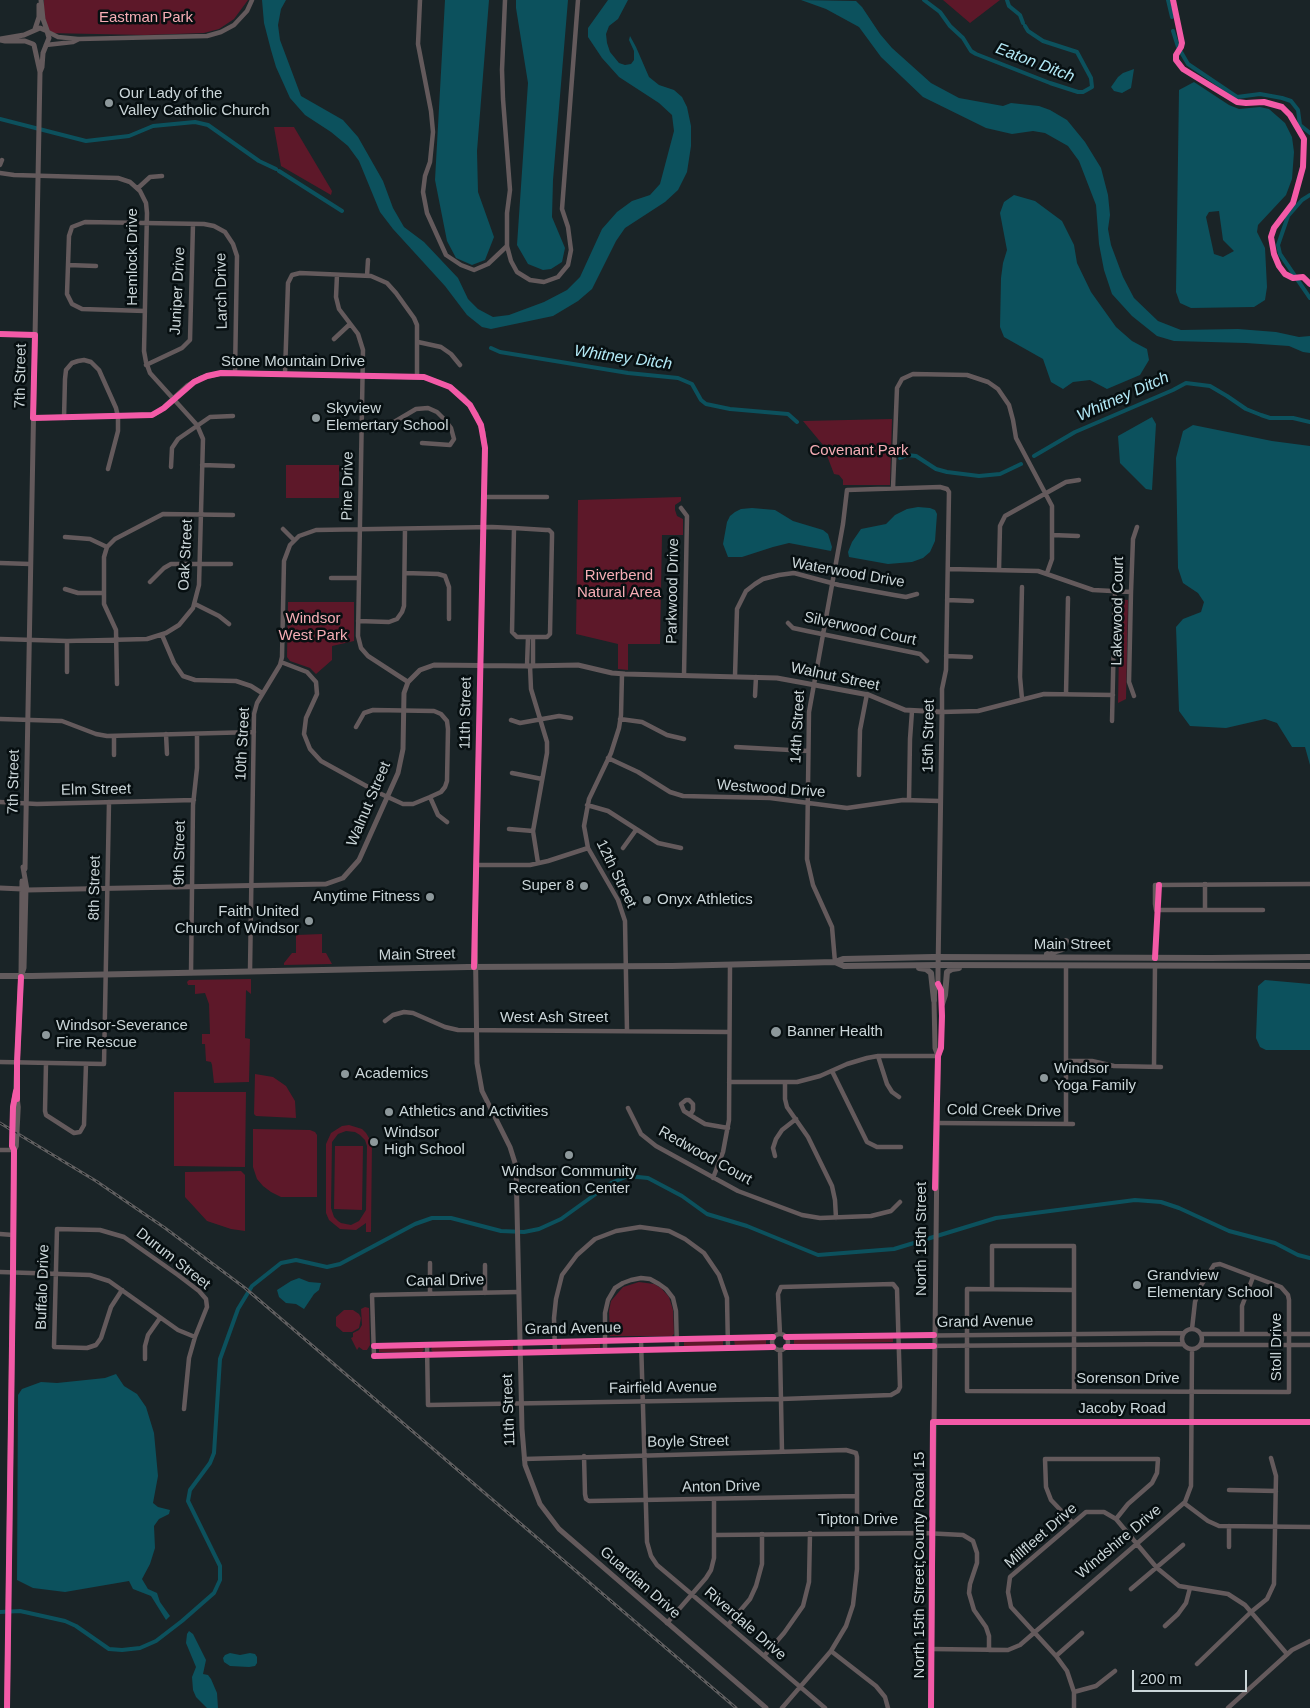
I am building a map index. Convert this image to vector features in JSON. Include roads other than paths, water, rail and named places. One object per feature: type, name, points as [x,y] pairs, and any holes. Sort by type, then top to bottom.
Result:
[{"type":"main road","points":[[1019,957],[1029,954],[1056,952],[1063,949],[1066,940]]},
{"type":"main road","name":"Main Street","points":[[836,962],[844,966],[888,966],[1019,957],[1310,957]]},
{"type":"main road","points":[[1019,965],[1032,962],[1059,962],[1067,958]]},
{"type":"main road","points":[[1066,965],[1069,961],[1095,961],[1102,958]]},
{"type":"main road","points":[[1116,965],[1147,962],[1155,958]]},
{"type":"main road","points":[[1155,965],[1164,961],[1199,961],[1210,958]]},
{"type":"main road","name":"Main Street","points":[[0,976],[474,967],[730,965],[836,962],[843,959],[939,961],[988,965],[1310,966]]},
{"type":"main road","points":[[942,1004],[945,996],[948,971],[953,968],[972,968],[988,965]]},
{"type":"main road","points":[[888,966],[928,969],[932,976],[934,1000]]},
{"type":"main road","name":"7th Street","points":[[7,1708],[13,1272],[14,1150],[12,1146],[21,977]]},
{"type":"street","points":[[33,44],[30,38],[38,22],[41,0]]},
{"type":"street","points":[[41,0],[43,20],[49,40],[45,45]]},
{"type":"street","points":[[0,39],[24,35],[42,28],[58,37],[79,39],[207,36],[221,32],[234,25],[247,11],[252,0]]},
{"type":"street","points":[[420,0],[418,44],[431,111],[433,132],[430,162],[425,176],[423,192],[427,213],[446,255],[461,265],[474,270],[488,264],[507,246]]},
{"type":"street","points":[[506,0],[502,70],[510,175],[507,246],[511,261],[518,272],[530,280],[544,282],[558,277],[568,265],[571,250],[568,227],[562,209],[578,0]]},
{"type":"street","points":[[0,39],[5,42],[25,41],[38,47],[73,42],[79,39]]},
{"type":"street","name":"7th Street","points":[[33,44],[40,72]]},
{"type":"street","name":"7th Street","points":[[21,977],[27,804],[40,72],[45,45]]},
{"type":"street","name":"Hemlock Drive","points":[[0,173],[118,178],[126,180],[138,188],[146,203],[147,223],[144,351],[146,365]]},
{"type":"street","points":[[138,188],[150,177],[162,176]]},
{"type":"street","name":"Larch Drive","points":[[68,265],[68,236],[72,228],[77,224],[85,222],[193,224],[210,225],[219,228],[227,234],[237,256],[235,372]]},
{"type":"street","name":"Juniper Drive","points":[[146,365],[182,348],[190,340],[193,224]]},
{"type":"street","points":[[367,276],[368,260]]},
{"type":"street","points":[[96,266],[68,265],[68,297],[76,307],[82,309],[145,310]]},
{"type":"street","points":[[287,271],[292,275]]},
{"type":"street","points":[[286,373],[288,283],[292,275],[300,273],[367,276],[384,281],[396,293],[415,320],[418,330],[417,376]]},
{"type":"street","name":"Pine Drive","points":[[337,275],[337,302],[341,313],[358,334],[362,345],[358,636],[360,644],[368,656],[408,682]]},
{"type":"street","points":[[334,339],[350,324]]},
{"type":"street","points":[[0,334],[35,335]]},
{"type":"street","points":[[418,342],[441,347],[451,354],[460,365]]},
{"type":"street","points":[[64,418],[65,374],[72,363],[84,360],[95,364],[116,408],[118,417],[118,431],[108,469]]},
{"type":"street","points":[[146,365],[150,373],[174,399]]},
{"type":"street","name":"Stone Mountain Drive","points":[[33,418],[152,415],[201,378],[221,373],[417,376],[445,384],[470,405],[483,432],[484,460]]},
{"type":"street","points":[[893,488],[898,384],[902,378],[911,374],[967,376],[982,379],[994,386],[1002,395],[1012,414],[1016,438],[1053,508],[1052,559],[1048,573]]},
{"type":"street","name":"Oak Street","points":[[0,640],[147,639],[162,635],[179,625],[188,614],[195,604],[200,585],[203,439],[197,425],[174,399]]},
{"type":"street","points":[[361,424],[389,425],[416,409],[428,408],[437,412],[445,420],[451,428],[454,439],[450,444],[422,443]]},
{"type":"street","points":[[171,468],[174,443],[197,425],[216,416],[233,416]]},
{"type":"street","name":"11th Street","points":[[484,460],[474,967],[477,1063],[480,1082],[486,1100],[515,1161],[524,1459]]},
{"type":"street","points":[[202,465],[233,466]]},
{"type":"street","points":[[999,570],[1000,526],[1002,519],[1010,512],[1069,480],[1079,480]]},
{"type":"street","name":"15th Street","points":[[893,488],[940,488],[947,489],[949,494],[946,674],[942,688],[939,961],[938,984],[935,989],[934,1000],[935,1031]]},
{"type":"street","name":"14th Street","points":[[836,962],[832,927],[813,885],[808,867],[810,703],[843,524],[846,491],[852,489],[893,488]]},
{"type":"street","points":[[484,497],[547,497]]},
{"type":"street","name":"Parkwood Drive","points":[[681,508],[686,516],[684,675]]},
{"type":"street","points":[[117,684],[114,625],[105,607],[104,557],[107,548],[115,540],[160,515],[233,515]]},
{"type":"street","points":[[550,531],[554,527]]},
{"type":"street","name":"Lakewood Court","points":[[1134,696],[1129,682],[1133,539],[1137,527]]},
{"type":"street","points":[[358,621],[386,622],[399,617],[404,606],[405,528]]},
{"type":"street","points":[[514,528],[512,637],[550,638],[552,537],[550,531]]},
{"type":"street","points":[[283,529],[294,540],[303,534],[316,530],[514,528],[550,531]]},
{"type":"street","points":[[1052,535],[1078,536]]},
{"type":"street","points":[[65,537],[90,538],[107,548]]},
{"type":"street","name":"10th Street","points":[[250,971],[255,709],[281,662],[283,651],[284,561],[288,549],[294,540]]},
{"type":"street","points":[[0,563],[30,564]]},
{"type":"street","points":[[150,582],[164,568],[171,564],[231,564]]},
{"type":"street","points":[[948,569],[1038,571],[1094,590],[1131,592]]},
{"type":"street","points":[[404,573],[448,576],[449,619]]},
{"type":"street","name":"Waterwood Drive","points":[[735,676],[736,615],[740,601],[750,588],[763,579],[788,573],[906,597],[917,594]]},
{"type":"street","points":[[331,578],[358,578]]},
{"type":"street","points":[[1022,587],[1020,677],[1022,699]]},
{"type":"street","points":[[65,589],[78,593],[104,593]]},
{"type":"street","points":[[1112,721],[1115,591]]},
{"type":"street","points":[[1066,694],[1068,598]]},
{"type":"street","points":[[947,600],[972,601]]},
{"type":"street","points":[[195,604],[219,616],[229,624]]},
{"type":"street","name":"Silverwood Court","points":[[788,623],[793,628],[920,654],[927,660]]},
{"type":"street","points":[[162,635],[177,670],[188,678],[195,680],[236,681],[251,686],[262,694]]},
{"type":"street","points":[[531,637],[531,689],[547,742],[533,831],[538,863]]},
{"type":"street","points":[[67,672],[68,641]]},
{"type":"street","points":[[946,656],[971,657]]},
{"type":"street","points":[[281,662],[307,672],[316,682],[317,694],[307,715],[304,729],[308,745],[315,757],[387,797],[406,805],[413,804],[442,791],[447,783],[448,725],[445,717],[438,712],[368,710],[364,712],[356,727]]},
{"type":"street","name":"Walnut Street","points":[[0,888],[326,884],[343,878],[359,860],[398,773],[401,761],[404,693],[408,682],[417,672],[438,664],[578,665],[622,674],[777,678],[867,694],[912,711],[978,712],[1044,694],[1113,695]]},
{"type":"street","name":"12th Street","points":[[622,674],[620,719],[616,738],[587,805],[584,826],[588,848],[621,908],[624,921],[627,1031]]},
{"type":"street","points":[[755,696],[756,677]]},
{"type":"street","points":[[859,775],[860,730],[867,694]]},
{"type":"street","points":[[909,800],[912,711]]},
{"type":"street","points":[[511,720],[520,723],[560,716],[571,718]]},
{"type":"street","points":[[0,719],[62,720],[96,734],[114,736],[254,732]]},
{"type":"street","points":[[620,719],[642,722],[667,735],[684,739]]},
{"type":"street","points":[[166,734],[167,754]]},
{"type":"street","name":"9th Street","points":[[191,973],[194,800],[198,734]]},
{"type":"street","points":[[114,736],[114,755]]},
{"type":"street","points":[[736,747],[808,752]]},
{"type":"street","name":"Westwood Drive","points":[[608,758],[638,772],[680,796],[770,798],[855,808],[909,800],[940,801]]},
{"type":"street","points":[[512,773],[542,779]]},
{"type":"street","points":[[430,797],[438,815],[447,822]]},
{"type":"street","name":"Elm Street","points":[[0,802],[27,804],[194,800]]},
{"type":"street","name":"8th Street","points":[[86,1064],[104,1064],[109,802]]},
{"type":"street","points":[[587,805],[608,811],[658,843],[681,848]]},
{"type":"street","points":[[509,829],[533,831]]},
{"type":"street","points":[[624,848],[636,830]]},
{"type":"street","points":[[476,865],[515,866],[538,863],[588,848]]},
{"type":"street","name":"7th Street","points":[[21,977],[24,968],[25,912],[23,868],[25,861]]},
{"type":"street","points":[[1205,910],[1206,884]]},
{"type":"street","points":[[1155,958],[1157,885],[1310,884]]},
{"type":"street","points":[[1156,910],[1263,910]]},
{"type":"street","points":[[713,1178],[724,1152],[728,1128],[730,965]]},
{"type":"street","points":[[1066,965],[1066,1124]]},
{"type":"street","points":[[1154,1066],[1155,965]]},
{"type":"street","name":"15th Street","points":[[938,984],[941,990],[942,1032]]},
{"type":"street","name":"West Ash Street","points":[[385,1021],[393,1014],[410,1012],[445,1027],[476,1030],[730,1032]]},
{"type":"street","name":"North 15th Street","points":[[935,1031],[935,1048],[938,1056]]},
{"type":"street","name":"North 15th Street","points":[[933,1422],[936,1122],[938,1056],[941,1048],[942,1032]]},
{"type":"street","points":[[729,1082],[785,1082],[810,1079],[859,1060],[878,1056],[938,1056]]},
{"type":"street","points":[[878,1056],[887,1084],[892,1092],[899,1097]]},
{"type":"street","points":[[1066,1062],[1092,1061],[1116,1066],[1160,1067]]},
{"type":"street","points":[[0,1062],[17,1063],[46,1063],[86,1064],[84,1125],[80,1132],[74,1133],[46,1115],[46,1063]]},
{"type":"street","points":[[832,1071],[867,1142],[877,1147],[900,1147]]},
{"type":"street","points":[[785,1082],[785,1102],[808,1137],[830,1182],[834,1193],[836,1218]]},
{"type":"street","name":"Redwood Court","points":[[628,1108],[638,1130],[650,1142],[738,1191],[806,1216],[836,1218],[874,1216],[891,1211],[900,1202]]},
{"type":"street","points":[[690,1115],[705,1124],[728,1128]]},
{"type":"street","points":[[775,1156],[776,1139],[782,1130],[796,1119]]},
{"type":"street","name":"Cold Creek Drive","points":[[936,1122],[1073,1124]]},
{"type":"street","points":[[0,1150],[14,1150]]},
{"type":"street","points":[[555,1352],[554,1318],[556,1299],[562,1275],[577,1255],[595,1239],[616,1231],[640,1227],[669,1231],[686,1239],[704,1253],[720,1276],[727,1298],[728,1348]]},
{"type":"street","name":"Buffalo Drive","points":[[58,1228],[54,1347],[87,1348],[96,1345],[101,1338],[110,1307],[122,1290]]},
{"type":"street","name":"Durum Street","points":[[58,1228],[100,1230],[124,1237],[206,1299],[207,1307],[195,1337],[187,1372],[184,1409]]},
{"type":"street","points":[[0,1234],[13,1235]]},
{"type":"street","points":[[992,1289],[992,1246],[1074,1246],[1074,1391]]},
{"type":"street","points":[[430,1263],[430,1294]]},
{"type":"street","name":"Stoll Drive","points":[[1192,1329],[1192,1317],[1200,1287],[1214,1265],[1220,1264],[1281,1287],[1286,1291],[1289,1300],[1289,1392]]},
{"type":"street","points":[[485,1265],[485,1293]]},
{"type":"street","points":[[0,1272],[90,1275],[110,1281],[178,1330],[195,1337]]},
{"type":"street","points":[[1242,1334],[1242,1306],[1253,1277]]},
{"type":"street","points":[[605,1351],[605,1307],[610,1295],[615,1288],[623,1283],[641,1278],[657,1282],[666,1288],[670,1294],[676,1307],[677,1349]]},
{"type":"street","points":[[780,1334],[778,1294],[780,1288],[788,1286],[891,1284],[897,1289],[898,1346]]},
{"type":"street","points":[[967,1346],[967,1289],[1074,1290]]},
{"type":"street","name":"Canal Drive","points":[[374,1346],[372,1295],[518,1292]]},
{"type":"street","points":[[145,1359],[145,1346],[148,1336],[160,1318]]},
{"type":"street","points":[[1200,1345],[1202,1338],[1197,1330],[1192,1329],[1184,1333],[1182,1337],[1183,1344],[1192,1349],[1200,1345],[1310,1344]]},
{"type":"street","name":"Grand Avenue","points":[[786,1337],[1184,1333]]},
{"type":"street","points":[[780,1334],[786,1337],[788,1342],[786,1347],[780,1350],[773,1347],[771,1342],[773,1337],[780,1334]]},
{"type":"street","points":[[1201,1334],[1310,1334]]},
{"type":"street","name":"Grand Avenue","points":[[773,1337],[374,1346],[374,1356],[773,1347]]},
{"type":"street","points":[[641,1340],[646,1500]]},
{"type":"street","name":"Grand Avenue","points":[[786,1347],[1183,1344]]},
{"type":"street","points":[[427,1345],[427,1354]]},
{"type":"street","name":"Fairfield Avenue","points":[[427,1354],[428,1405],[782,1399],[891,1396],[898,1392],[900,1387],[898,1346]]},
{"type":"street","name":"Sorenson Drive","points":[[967,1346],[967,1391],[1289,1392]]},
{"type":"street","name":"Windshire Drive","points":[[931,1649],[1008,1650],[1020,1645],[1184,1503],[1192,1486],[1192,1349]]},
{"type":"street","points":[[780,1350],[782,1452]]},
{"type":"street","name":"Jacoby Road","points":[[933,1422],[1310,1422]]},
{"type":"street","name":"North 15th Street;County Road 15","points":[[931,1708],[933,1422]]},
{"type":"street","name":"Boyle Street","points":[[524,1459],[584,1456],[853,1451],[857,1457],[857,1496]]},
{"type":"street","name":"Anton Drive","points":[[584,1456],[586,1499],[594,1502],[857,1496]]},
{"type":"street","points":[[1197,1664],[1267,1599],[1274,1584],[1276,1476],[1271,1458]]},
{"type":"street","name":"Guardian Drive","points":[[524,1459],[527,1473],[540,1504],[559,1529],[766,1708]]},
{"type":"street","points":[[1072,1522],[1051,1500],[1046,1487],[1045,1459],[1158,1459],[1157,1473],[1152,1483],[1128,1504],[1116,1519],[1157,1568],[1179,1586],[1228,1594],[1245,1605],[1287,1654]]},
{"type":"street","points":[[1229,1490],[1276,1491]]},
{"type":"street","points":[[782,1708],[831,1651],[846,1626],[853,1605],[857,1569],[857,1496]]},
{"type":"street","name":"Riverdale Drive","points":[[646,1500],[647,1542],[651,1556],[657,1565],[825,1708]]},
{"type":"street","points":[[667,1623],[711,1570],[714,1558],[714,1500]]},
{"type":"street","points":[[1184,1503],[1208,1521],[1219,1526],[1310,1526]]},
{"type":"street","name":"Millfleet Drive","points":[[1033,1632],[1011,1607],[1008,1592],[1010,1576],[1086,1512],[1104,1512],[1116,1519]]},
{"type":"street","points":[[1229,1547],[1230,1526]]},
{"type":"street","points":[[764,1656],[784,1634],[803,1606],[809,1582],[810,1533]]},
{"type":"street","name":"Tipton Drive","points":[[714,1535],[932,1533],[963,1535],[973,1541],[977,1553],[977,1563],[969,1593],[974,1610],[986,1627],[989,1636],[989,1650]]},
{"type":"street","points":[[728,1625],[750,1600],[756,1586],[762,1564],[762,1534]]},
{"type":"street","points":[[1132,1589],[1183,1545]]},
{"type":"street","points":[[1165,1626],[1178,1614],[1186,1603],[1190,1588]]},
{"type":"street","points":[[1033,1632],[1056,1656],[1067,1671],[1074,1692],[1074,1708]]},
{"type":"street","points":[[1056,1656],[1082,1633]]},
{"type":"street","points":[[1228,1708],[1287,1654],[1310,1641]]},
{"type":"street","points":[[831,1651],[876,1686],[885,1697],[888,1708]]},
{"type":"street","points":[[1074,1692],[1096,1686],[1115,1671]]},
{"type":"water","points":[[262,0],[286,0],[281,9],[278,25],[280,40],[301,96],[343,120],[358,137],[383,181],[393,208],[404,227],[424,242],[458,278],[468,299],[478,309],[493,317],[509,315],[544,302],[567,290],[580,277],[602,229],[617,212],[632,201],[650,195],[660,184],[674,131],[672,115],[659,103],[619,77],[602,58],[588,37],[588,28],[608,0],[628,0],[618,19],[609,26],[606,34],[610,52],[619,63],[631,64],[634,60],[634,51],[629,40],[630,36],[649,77],[659,85],[674,90],[682,97],[687,107],[691,126],[691,146],[687,172],[678,190],[665,202],[625,228],[616,241],[592,289],[578,301],[553,316],[491,329],[482,327],[467,315],[445,286],[380,212],[359,161],[348,146],[305,115],[290,98],[276,67],[271,50],[264,23]]},
{"type":"water","points":[[445,0],[489,0],[477,151],[478,192],[494,237],[485,260],[472,265],[456,258],[447,241],[435,180]]},
{"type":"water","points":[[516,0],[568,0],[553,180],[552,217],[565,248],[562,262],[551,269],[543,270],[528,264],[517,245],[528,83]]},
{"type":"water","points":[[801,0],[856,1],[892,48],[931,83],[959,98],[1003,106],[1011,103],[1039,106],[1067,120],[1085,142],[1101,168],[1108,195],[1110,215],[1108,229],[1111,245],[1123,277],[1134,298],[1158,321],[1181,330],[1238,329],[1276,332],[1299,337],[1310,336],[1310,353],[1289,346],[1174,341],[1157,336],[1132,316],[1112,294],[1104,270],[1099,244],[1096,205],[1079,161],[1068,146],[1045,133],[1033,131],[1012,134],[986,128],[923,97],[881,57],[859,27],[826,9]]},
{"type":"water","points":[[1134,69],[1131,88],[1122,93],[1114,91],[1111,87],[1118,77]]},
{"type":"water","points":[[1194,82],[1229,105],[1239,109],[1260,107],[1269,109],[1285,123],[1292,137],[1294,152],[1292,179],[1286,195],[1258,225],[1257,232],[1265,248],[1267,287],[1265,300],[1254,307],[1191,308],[1180,303],[1176,292],[1179,90]],"holes":[[[1219,211],[1223,240],[1234,251],[1223,257],[1214,254],[1206,217],[1209,212]]]},
{"type":"water","points":[[1014,195],[1035,201],[1062,221],[1074,245],[1077,263],[1091,292],[1116,327],[1132,341],[1147,349],[1149,360],[1140,375],[1107,389],[1090,380],[1073,382],[1063,389],[1051,382],[1043,359],[1004,337],[1000,327],[1001,278],[1007,250],[1000,213],[1004,202]]},
{"type":"water","points":[[1152,417],[1156,424],[1152,490],[1146,489],[1120,463],[1118,436]]},
{"type":"water","points":[[1193,425],[1272,441],[1310,446],[1310,765],[1305,747],[1292,747],[1277,723],[1265,719],[1226,728],[1190,726],[1179,711],[1176,627],[1183,619],[1201,612],[1204,602],[1198,593],[1183,583],[1178,568],[1176,458],[1183,431]]},
{"type":"water","points":[[918,507],[930,508],[935,510],[937,514],[935,541],[930,552],[923,558],[912,562],[888,564],[849,557],[848,552],[852,542],[861,529],[886,524],[895,515],[907,509]]},
{"type":"water","points":[[741,509],[775,510],[793,521],[823,530],[828,534],[832,547],[831,551],[789,543],[742,557],[728,557],[723,544],[727,522],[735,512]]},
{"type":"water","points":[[1265,980],[1310,984],[1310,1050],[1266,1050],[1260,1047],[1256,1038],[1258,986]]},
{"type":"water","points":[[299,1278],[309,1282],[321,1283],[319,1290],[304,1309],[296,1304],[286,1303],[279,1297],[277,1290]]},
{"type":"water","points":[[116,1374],[124,1386],[137,1394],[146,1407],[154,1433],[158,1476],[153,1503],[158,1507],[170,1510],[169,1514],[159,1519],[154,1526],[155,1548],[150,1564],[142,1579],[148,1589],[157,1593],[160,1602],[170,1616],[166,1620],[151,1596],[133,1589],[129,1581],[65,1592],[33,1588],[17,1580],[18,1395],[22,1389],[41,1382],[57,1383],[105,1378]]},
{"type":"water","points":[[189,1631],[193,1634],[206,1660],[203,1674],[208,1675],[211,1679],[217,1693],[218,1708],[207,1708],[196,1697],[193,1690],[192,1677],[196,1667],[186,1643]]},
{"type":"water","points":[[230,1653],[240,1655],[255,1654],[257,1663],[255,1666],[249,1667],[230,1666],[224,1662],[223,1658]]},
{"type":"waterway","name":"Eaton Ditch","points":[[924,0],[940,12],[950,26],[963,38],[971,51],[976,54],[1078,92],[1083,92],[1092,87],[1091,78],[1077,52],[1043,41],[1028,31],[1025,26]]},
{"type":"waterway","name":"Eaton Ditch","points":[[1007,0],[1009,6],[1020,15],[1023,23]]},
{"type":"waterway","name":"Eaton Ditch","points":[[1168,0],[1172,17]]},
{"type":"waterway","name":"Eaton Ditch","points":[[1173,31],[1178,47]]},
{"type":"waterway","name":"Eaton Ditch","points":[[1181,52],[1188,64],[1237,97],[1260,94],[1291,101],[1298,110],[1300,125],[1310,133]]},
{"type":"waterway","name":"Whitney Ditch","points":[[0,119],[86,141],[129,136],[153,126],[195,122],[208,125],[259,161],[276,169]]},
{"type":"waterway","name":"Whitney Ditch","points":[[279,171],[342,211]]},
{"type":"waterway","name":"Eaton Ditch","points":[[1295,276],[1280,254],[1278,245],[1288,216],[1302,200],[1310,195]]},
{"type":"waterway","name":"Eaton Ditch","points":[[1297,279],[1310,298]]},
{"type":"waterway","name":"Whitney Ditch","points":[[491,348],[500,352],[628,373],[678,378],[692,384],[701,400],[706,404],[730,409],[788,414],[797,422]]},
{"type":"waterway","name":"Whitney Ditch","points":[[1034,456],[1075,432],[1186,383],[1210,386],[1246,409],[1270,418],[1293,418],[1310,422]]},
{"type":"waterway","name":"Whitney Ditch","points":[[900,458],[907,455],[916,456],[936,469],[979,476],[1000,474],[1021,464]]},
{"type":"waterway","points":[[0,1612],[20,1611],[65,1621],[76,1626],[109,1649],[122,1650],[140,1648],[156,1641],[214,1593],[220,1580],[220,1566],[188,1501],[190,1490],[210,1463],[214,1453],[220,1359],[238,1309],[252,1286],[281,1263],[296,1260],[327,1267],[340,1264],[415,1224],[432,1218],[451,1218],[501,1231],[524,1232],[539,1229],[561,1219],[611,1183],[628,1176],[648,1178],[682,1196],[707,1214],[747,1226],[818,1255],[894,1249],[996,1218],[1135,1200],[1161,1202],[1179,1208],[1229,1231],[1275,1243],[1298,1255],[1310,1258]]},
{"type":"railway","points":[[0,1123],[96,1181],[165,1228],[245,1288],[736,1708]]},
{"type":"place","name":"Our Lady of the Valley Catholic Church","points":[[109,103]]},
{"type":"place","name":"Skyview Elemertary School","points":[[316,418]]},
{"type":"place","name":"Super 8","points":[[584,886]]},
{"type":"place","name":"Anytime Fitness","points":[[430,897]]},
{"type":"place","name":"Onyx Athletics","points":[[647,900]]},
{"type":"place","name":"Faith United Church of Windsor","points":[[309,921]]},
{"type":"place","name":"Banner Health","points":[[776,1032]]},
{"type":"place","name":"Windsor-Severance Fire Rescue","points":[[46,1035]]},
{"type":"place","name":"Academics","points":[[345,1074]]},
{"type":"place","name":"Windsor Yoga Family","points":[[1044,1078]]},
{"type":"place","name":"Athletics and Activities","points":[[389,1112]]},
{"type":"place","name":"Windsor High School","points":[[374,1142]]},
{"type":"place","name":"Windsor Community Recreation Center","points":[[569,1155]]},
{"type":"place","name":"Grandview Elementary School","points":[[1137,1285]]},
{"type":"park label","name":"Eastman Park","points":[[146,18]]},
{"type":"park label","name":"Covenant Park","points":[[859,451]]},
{"type":"park label","name":"Riverbend Natural Area","points":[[619,584]]},
{"type":"park label","name":"Windsor West Park","points":[[313,628]]}]
